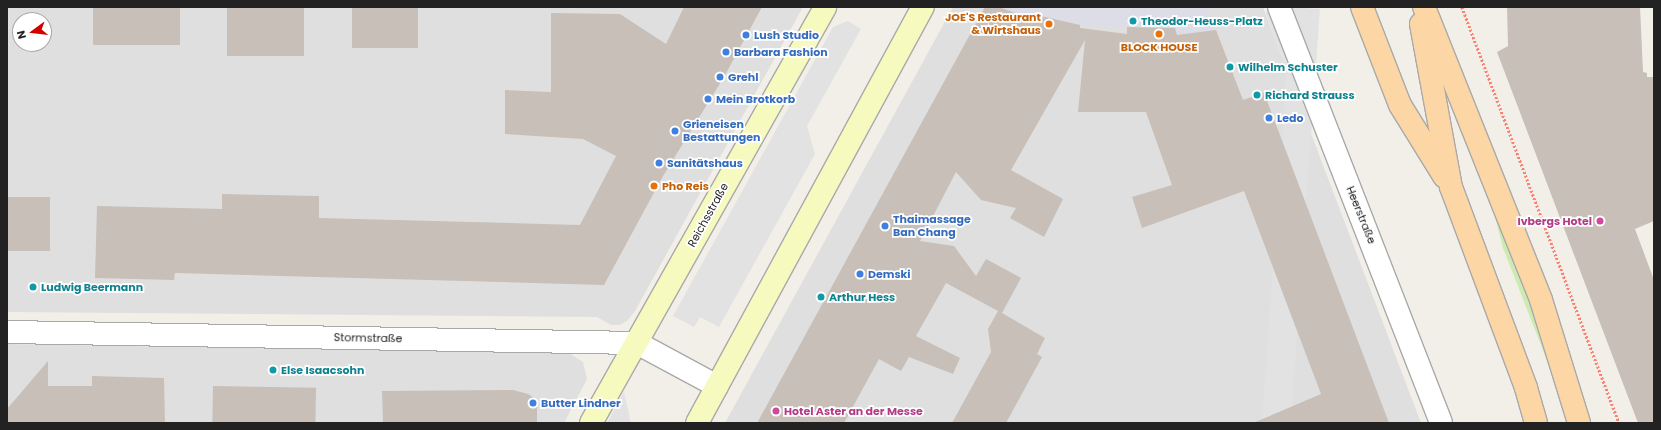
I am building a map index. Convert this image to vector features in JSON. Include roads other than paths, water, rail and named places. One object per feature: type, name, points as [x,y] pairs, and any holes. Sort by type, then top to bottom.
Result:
[{"type":"main road","name":"Reichsstraße","points":[[591,423],[825,7]]},
{"type":"main road","points":[[697,423],[923,7]]},
{"type":"main road","points":[[1362,7],[1400,105],[1451,187]]},
{"type":"main road","points":[[1418,7],[1451,187],[1526,388],[1536,423]]},
{"type":"main road","points":[[1424,7],[1540,295],[1570,387],[1579,423]]},
{"type":"street","name":"Heerstraße","points":[[1279,7],[1441,423]]},
{"type":"street","name":"Stormstraße","points":[[7,332],[637,343],[717,386]]},
{"type":"street","points":[[1570,387],[1587,423]]},
{"type":"place","name":"Theodor-Heuss-Platz","points":[[1133,21]]},
{"type":"place","name":"JOE'S Restaurant & Wirtshaus","points":[[1049,24]]},
{"type":"place","name":"BLOCK HOUSE","points":[[1159,34]]},
{"type":"place","name":"Lush Studio","points":[[746,35]]},
{"type":"place","name":"Barbara Fashion","points":[[726,52]]},
{"type":"place","name":"Wilhelm Schuster","points":[[1230,67]]},
{"type":"place","name":"Grehl","points":[[720,77]]},
{"type":"place","name":"Richard Strauss","points":[[1257,95]]},
{"type":"place","name":"Mein Brotkorb","points":[[708,99]]},
{"type":"place","name":"Ledo","points":[[1269,118]]},
{"type":"place","name":"Grieneisen Bestattungen","points":[[675,131]]},
{"type":"place","name":"Sanitätshaus","points":[[659,163]]},
{"type":"place","name":"Pho Reis","points":[[654,186]]},
{"type":"place","name":"Ivbergs Hotel","points":[[1600,221]]},
{"type":"place","name":"Thaimassage Ban Chang","points":[[885,226]]},
{"type":"place","name":"Demski","points":[[860,274]]},
{"type":"place","name":"Ludwig Beermann","points":[[33,287]]},
{"type":"place","name":"Arthur Hess","points":[[821,297]]},
{"type":"place","name":"Else Isaacsohn","points":[[273,370]]},
{"type":"place","name":"Butter Lindner","points":[[533,403]]},
{"type":"place","name":"Hotel Aster an der Messe","points":[[776,411]]}]
